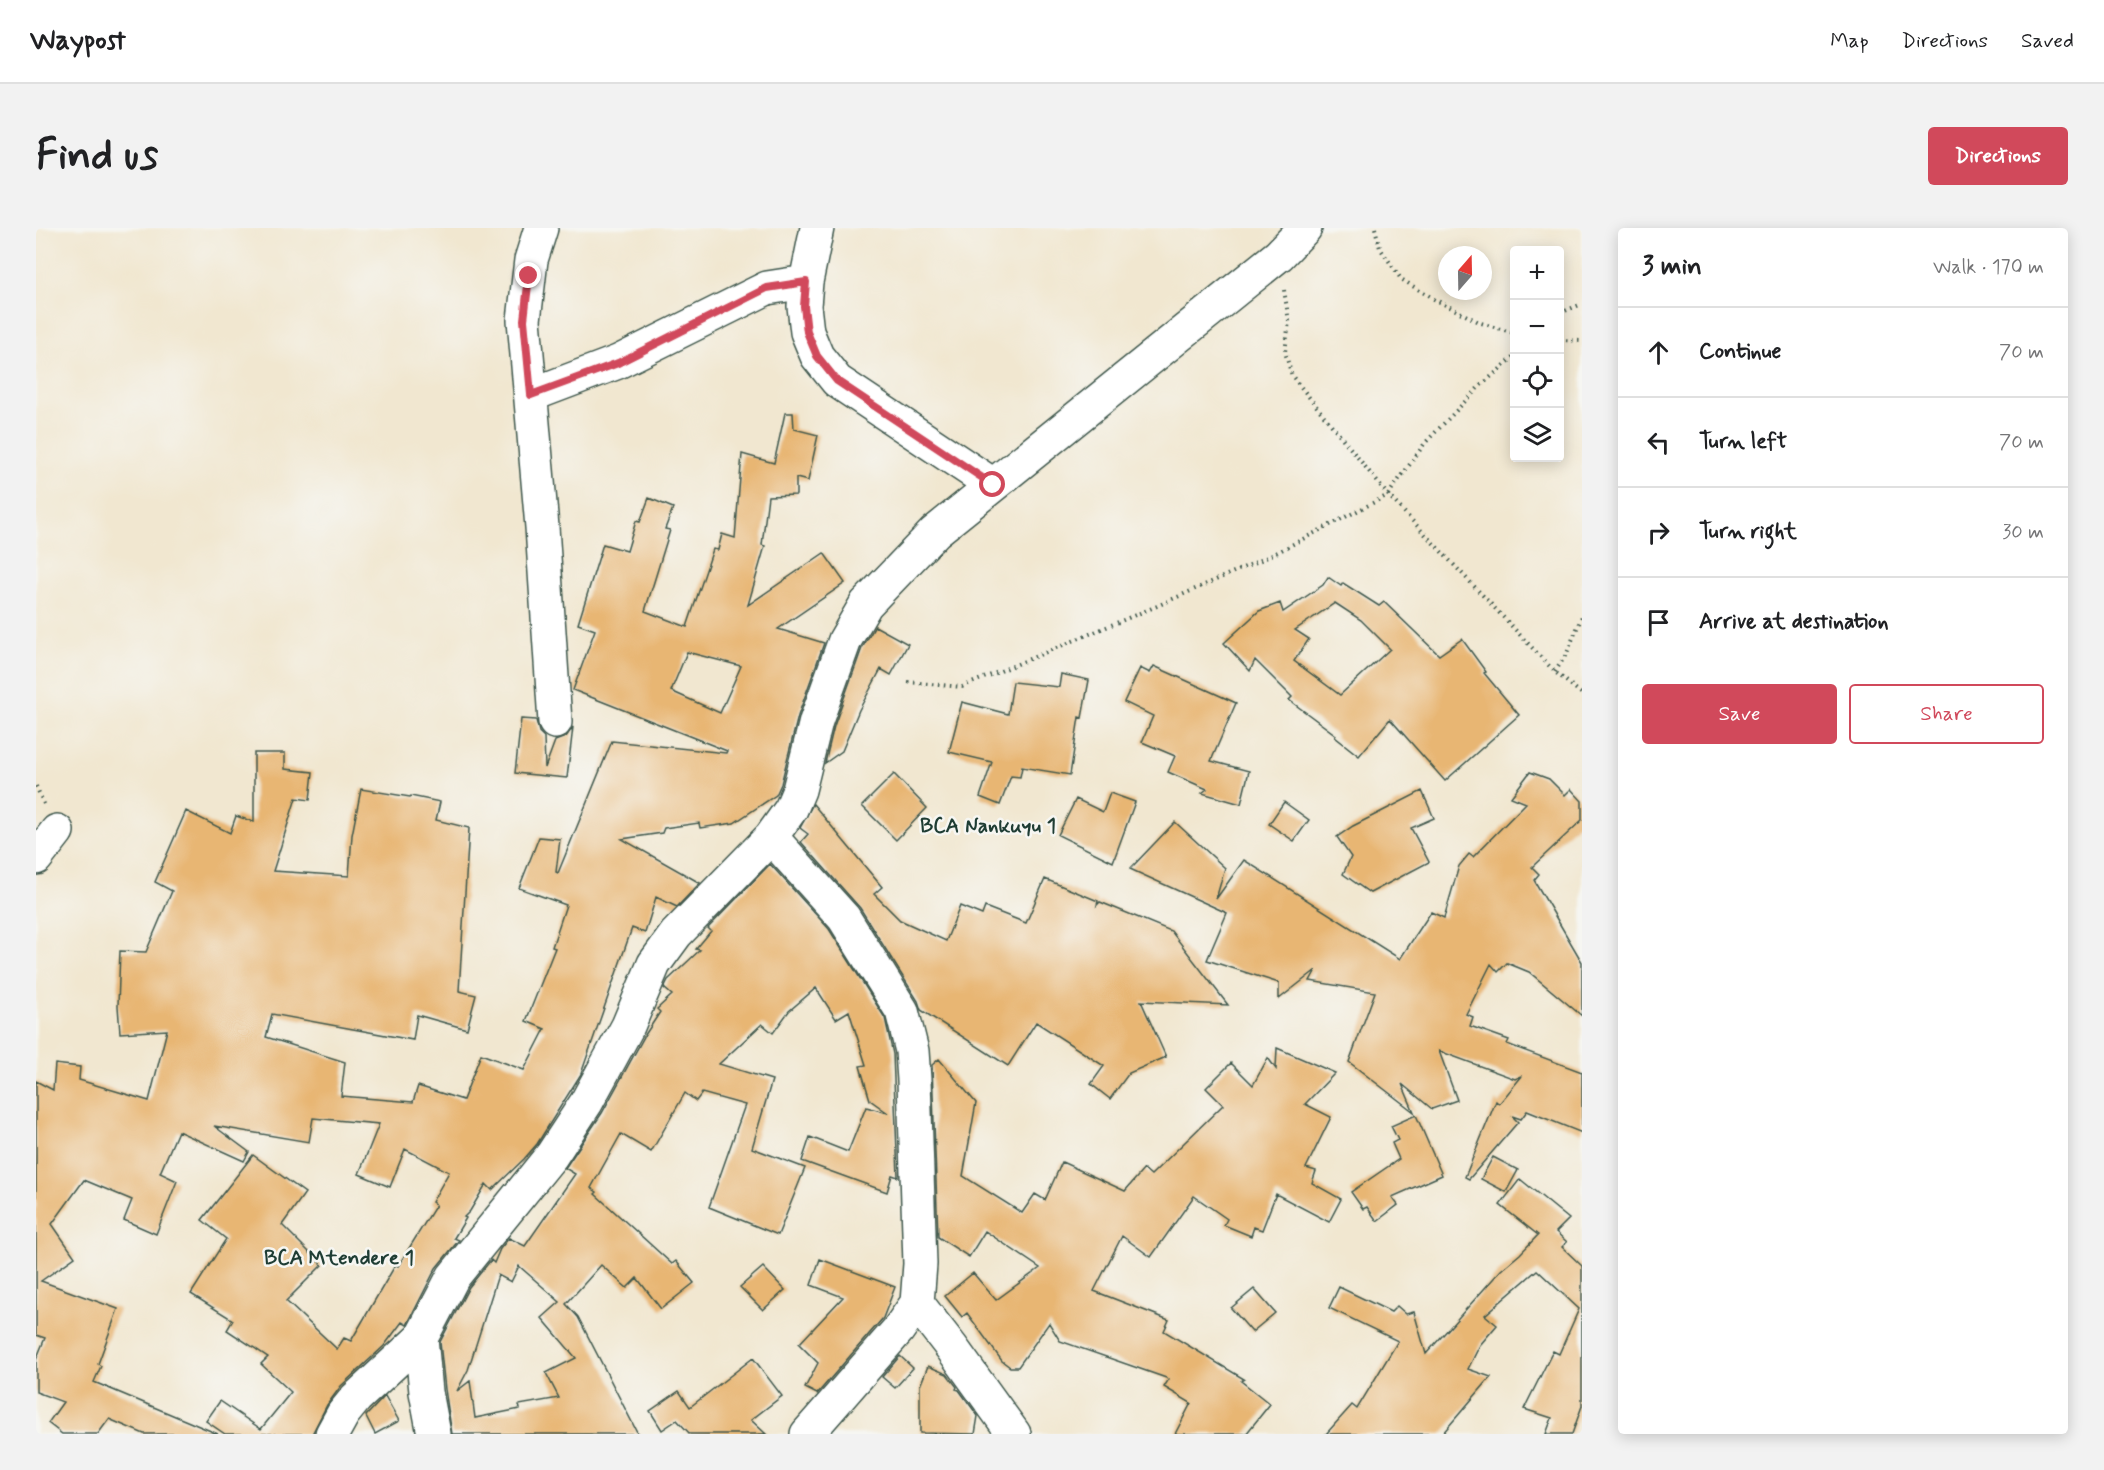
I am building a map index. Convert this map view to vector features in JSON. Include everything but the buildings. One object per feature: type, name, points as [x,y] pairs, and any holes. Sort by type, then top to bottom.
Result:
[{"type":"street","points":[[542,228],[531,260],[524,320],[555,722]]},
{"type":"street","points":[[817,228],[806,282],[804,306],[807,332],[817,356],[837,381],[993,485]]},
{"type":"street","points":[[332,1434],[343,1414],[356,1398],[421,1338],[453,1277],[523,1189],[546,1164],[586,1103],[628,1026],[654,964],[664,948],[771,837],[795,800],[816,721],[845,640],[866,604],[935,532],[1279,255],[1305,228]]},
{"type":"street","points":[[531,395],[618,363],[767,288],[806,282]]},
{"type":"street","points":[[36,858],[57,831]]},
{"type":"street","points":[[771,837],[844,918],[902,1011],[912,1051],[915,1091],[920,1264],[916,1303],[898,1330],[807,1434]]},
{"type":"street","points":[[916,1303],[952,1348],[1014,1434]]},
{"type":"street","points":[[421,1338],[426,1392],[434,1434]]},
{"type":"path","points":[[1375,228],[1380,248],[1401,279],[1481,323],[1510,332]]},
{"type":"path","points":[[1279,255],[1288,321],[1286,352],[1292,376],[1388,495],[1555,672],[1582,694]]},
{"type":"path","points":[[1564,311],[1582,304]]},
{"type":"path","points":[[1564,340],[1582,341]]},
{"type":"path","points":[[908,682],[962,687],[1272,555],[1388,495],[1425,443],[1479,387],[1510,361]]},
{"type":"path","points":[[1555,672],[1567,653],[1582,616]]},
{"type":"district","name":"BCA Nankuyu 1","points":[[988,825]]},
{"type":"district","name":"BCA Mtendere 1","points":[[339,1257]]},
{"type":"route","points":[[529,276],[524,320],[531,395],[618,363],[767,288],[806,282],[804,306],[807,332],[817,356],[837,381],[993,485]]}]
